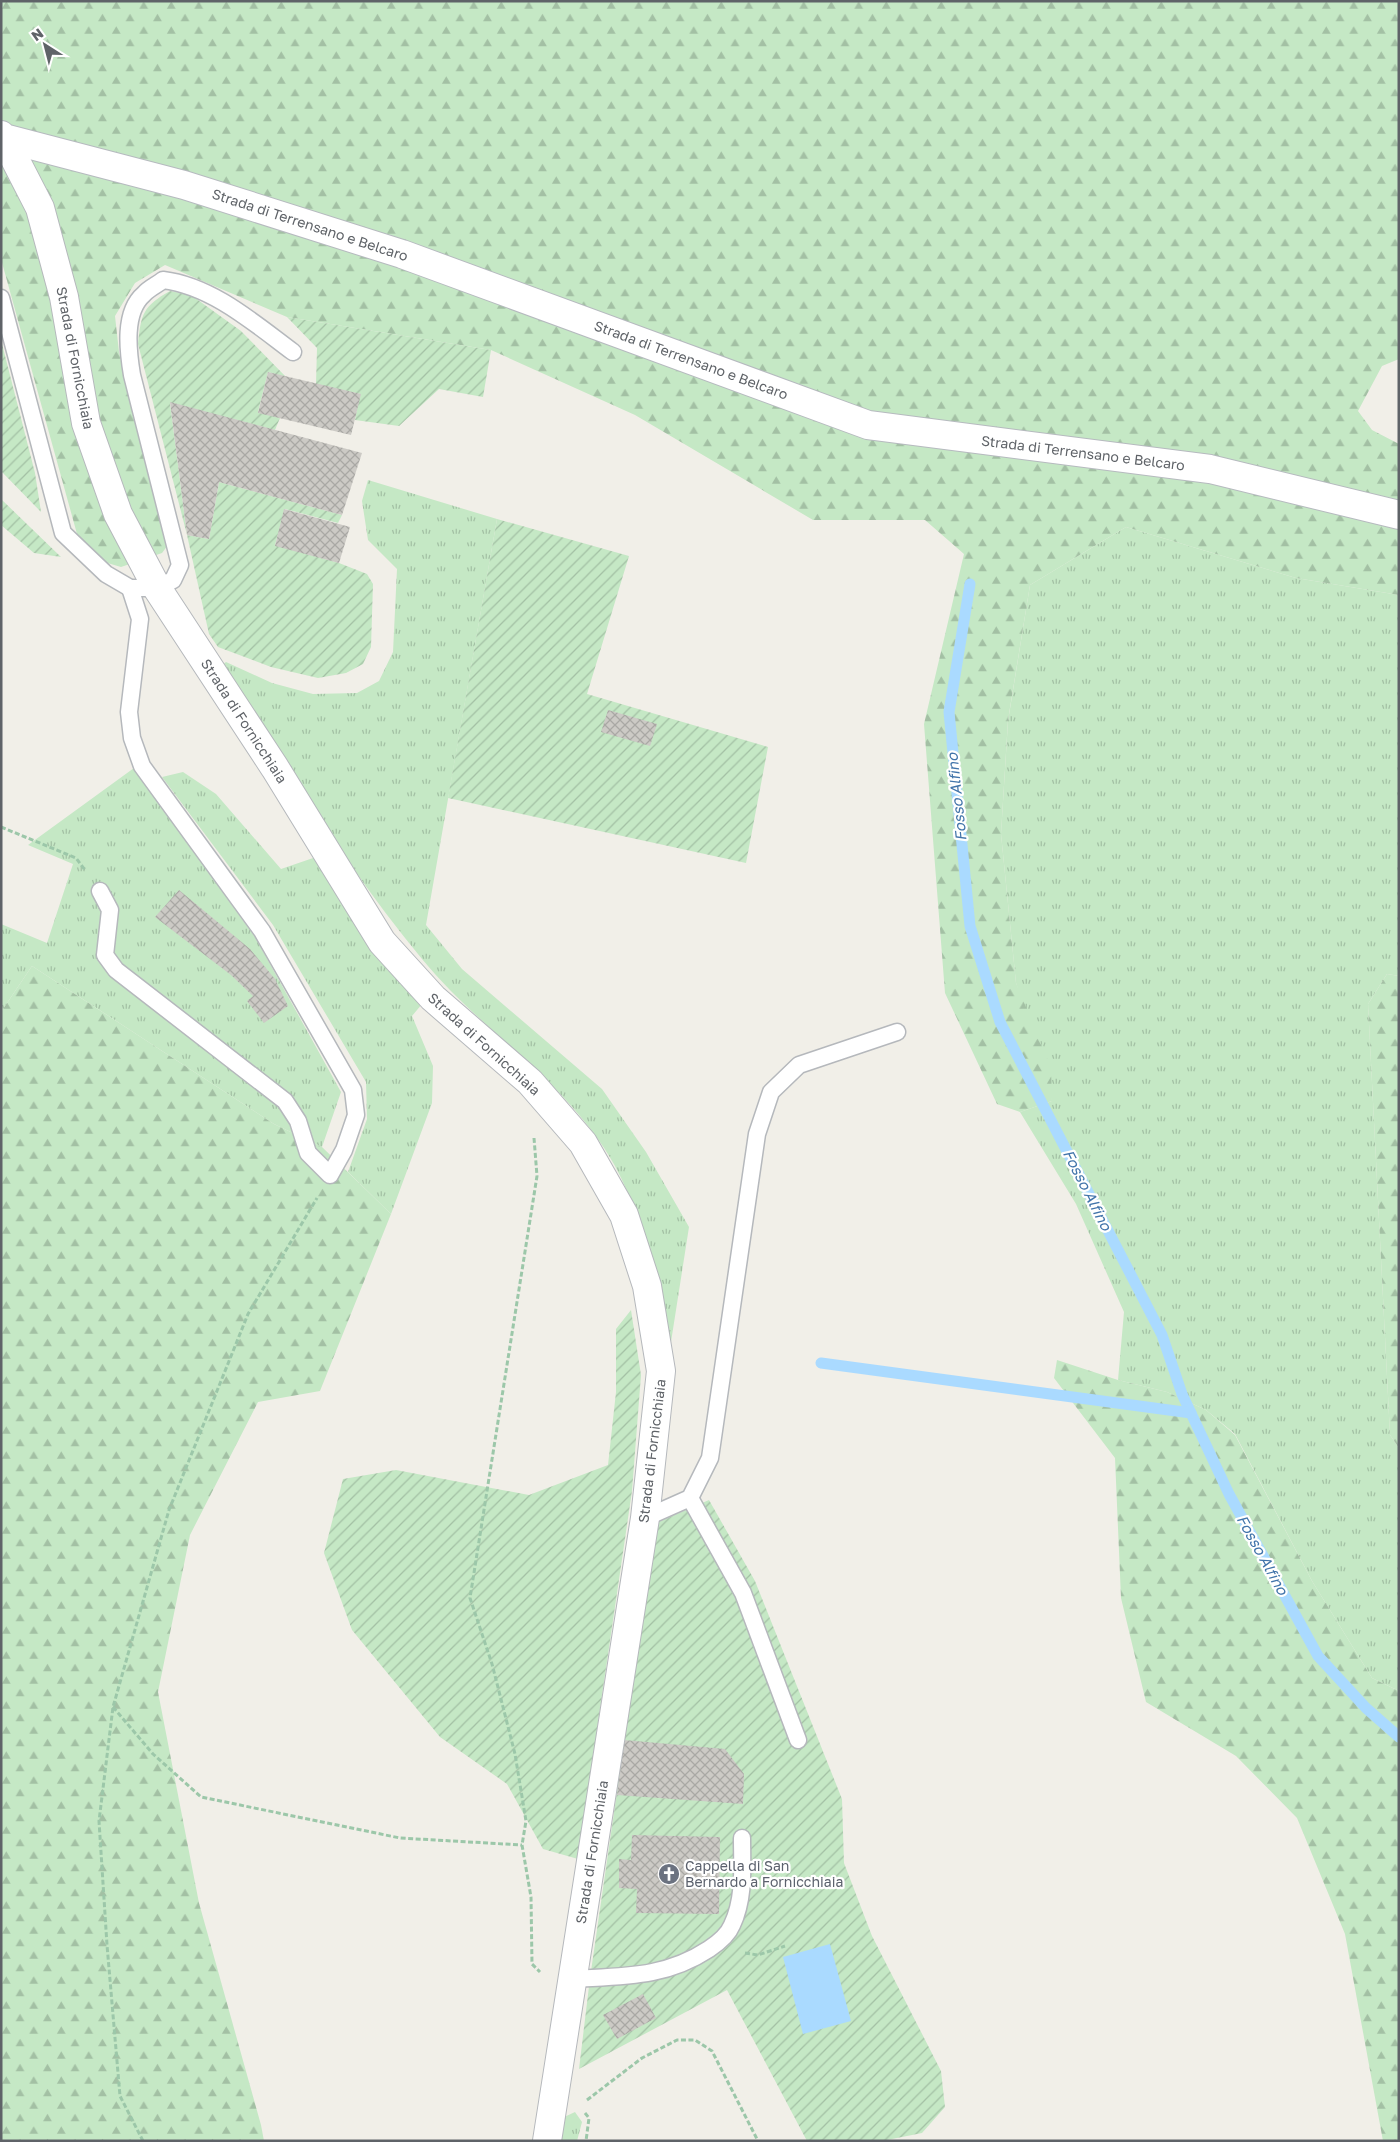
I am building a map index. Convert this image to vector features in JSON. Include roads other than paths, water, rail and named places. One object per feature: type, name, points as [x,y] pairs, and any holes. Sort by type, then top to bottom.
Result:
[{"type":"street","name":"Strada di Terrensano e Belcaro","points":[[3,136],[184,185],[402,254],[868,425],[1210,470],[1399,515]]},
{"type":"street","name":"Strada di Fornicchiaia","points":[[3,136],[40,208],[64,297],[86,423],[118,514],[157,588],[275,768],[382,942],[432,998],[530,1082],[582,1143],[620,1206],[646,1286],[661,1371],[644,1518],[547,2141]]},
{"type":"lane","points":[[1,298],[63,534],[106,574],[130,588],[157,588],[173,580],[180,565],[132,375],[127,346],[131,318],[142,294],[163,280],[180,282],[208,295],[250,320],[293,352]]},
{"type":"lane","points":[[100,891],[110,910],[105,955],[116,970],[285,1101],[298,1121],[308,1153],[330,1175],[344,1150],[356,1114],[353,1090],[262,931],[142,766],[132,738],[129,712],[140,619],[130,588]]},
{"type":"lane","points":[[644,1518],[690,1498],[710,1458],[757,1134],[772,1092],[799,1065],[898,1032]]},
{"type":"lane","points":[[690,1498],[742,1593],[798,1740]]},
{"type":"lane","points":[[573,1979],[654,1973],[689,1962],[720,1942],[732,1925],[742,1887],[742,1838]]},
{"type":"water","points":[[830,1944],[851,2021],[803,2034],[783,1957]]},
{"type":"waterway","name":"Fosso Alfino","points":[[970,584],[949,712],[970,926],[1000,1022],[1162,1335],[1182,1394],[1229,1494],[1318,1656],[1366,1708],[1399,1737]]},
{"type":"waterway","points":[[821,1363],[1191,1413]]},
{"type":"place","name":"Cappella di San Bernardo a Fornicchiaia","points":[[669,1874]]}]
